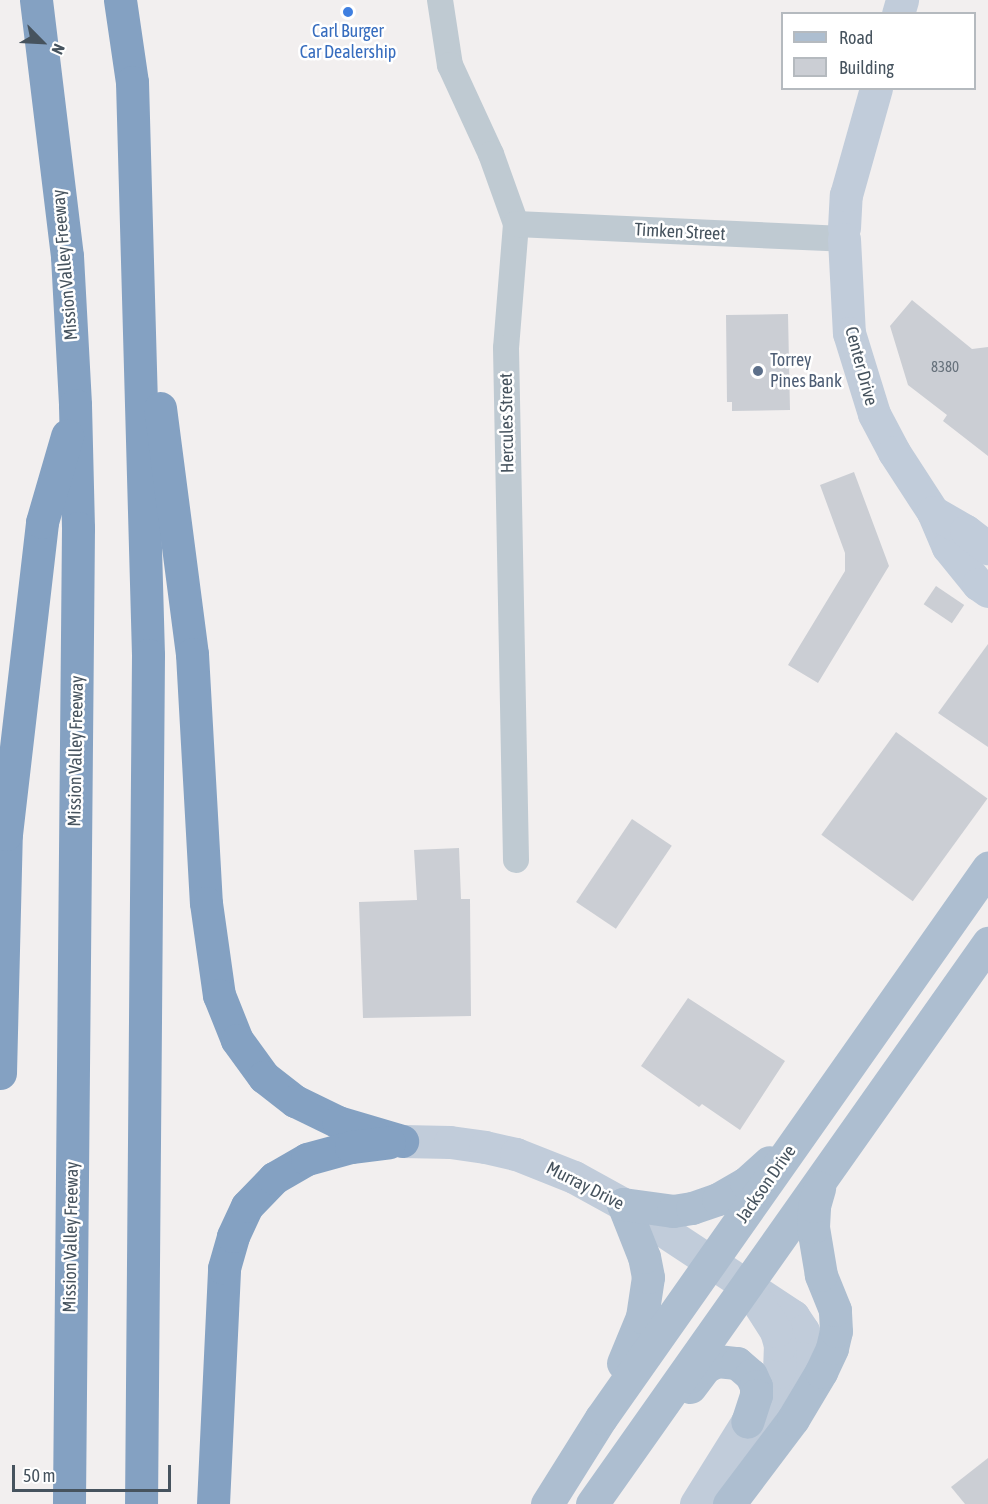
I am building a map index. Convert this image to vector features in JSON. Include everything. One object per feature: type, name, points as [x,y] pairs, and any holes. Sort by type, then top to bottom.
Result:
[{"type":"highway","name":"Mission Valley Freeway","points":[[36,0],[67,256],[75,405],[78,528],[69,1504]]},
{"type":"highway","points":[[120,0],[132,82]]},
{"type":"highway","points":[[130,0],[148,655],[141,1504]]},
{"type":"highway","points":[[136,232],[192,654],[206,903],[219,995],[237,1040],[264,1077],[296,1101],[338,1122],[402,1141]]},
{"type":"highway","points":[[0,1073],[7,823],[42,522],[75,405]]},
{"type":"highway","points":[[213,1504],[224,1268],[233,1236],[248,1206],[274,1178],[307,1159],[351,1147],[402,1141]]},
{"type":"highway","points":[[48,1504],[69,1443]]},
{"type":"main road","name":"Center Drive","points":[[875,90],[846,195],[844,233],[849,333],[874,414],[894,452],[933,512],[948,547],[978,584],[988,591]]},
{"type":"main road","name":"Center Drive","points":[[933,512],[966,531],[988,548]]},
{"type":"main road","name":"Jackson Drive","points":[[547,1504],[601,1418],[988,868]]},
{"type":"main road","points":[[592,1504],[988,943]]},
{"type":"main road","points":[[885,1089],[902,1030],[941,971],[943,962],[941,956],[930,948]]},
{"type":"main road","points":[[622,1204],[673,1212],[718,1199],[746,1183],[806,1128]]},
{"type":"main road","name":"Murray Drive","points":[[402,1141],[450,1142],[516,1154],[574,1178],[622,1204],[793,1316],[803,1331],[801,1358],[774,1417],[723,1504]]},
{"type":"main road","points":[[729,1504],[793,1419],[821,1372],[832,1348],[836,1331],[835,1310],[821,1275],[813,1227],[814,1206],[822,1178]]},
{"type":"main road","points":[[601,1418],[642,1317],[647,1295],[648,1277],[644,1257],[622,1204]]},
{"type":"main road","name":"Murray Drive","points":[[696,1504],[747,1422],[765,1403],[779,1372],[780,1345],[776,1331],[747,1286]]},
{"type":"main road","points":[[610,1477],[640,1458],[705,1367],[717,1361],[737,1363],[751,1375],[756,1395],[747,1422]]},
{"type":"street","name":"Hercules Street","points":[[440,0],[450,65],[491,153],[516,224],[506,348],[516,860]]},
{"type":"street","name":"Timken Street","points":[[516,224],[844,233]]},
{"type":"building","points":[[912,300],[972,349],[988,347],[988,456],[943,421],[947,415],[908,385],[890,326]]},
{"type":"building","name":"Torrey Pines Bank","points":[[788,314],[790,410],[732,411],[732,402],[727,402],[726,315]]},
{"type":"building","points":[[854,472],[889,566],[818,683],[788,665],[845,571],[845,553],[820,485]]},
{"type":"building","points":[[936,586],[964,605],[952,623],[924,604]]},
{"type":"building","points":[[988,644],[988,747],[938,713]]},
{"type":"building","points":[[896,732],[987,798],[913,901],[821,835]]},
{"type":"building","points":[[632,819],[672,846],[616,929],[576,902]]},
{"type":"building","points":[[459,848],[461,899],[470,899],[471,1016],[363,1018],[359,902],[417,900],[414,850]]},
{"type":"building","points":[[688,998],[785,1061],[740,1130],[702,1104],[699,1107],[641,1066]]},
{"type":"building","points":[[988,1458],[988,1504],[965,1504],[951,1487]]},
{"type":"place","name":"Carl Burger Car Dealership","points":[[348,12]]},
{"type":"place","name":"Torrey Pines Bank","points":[[758,371]]}]
